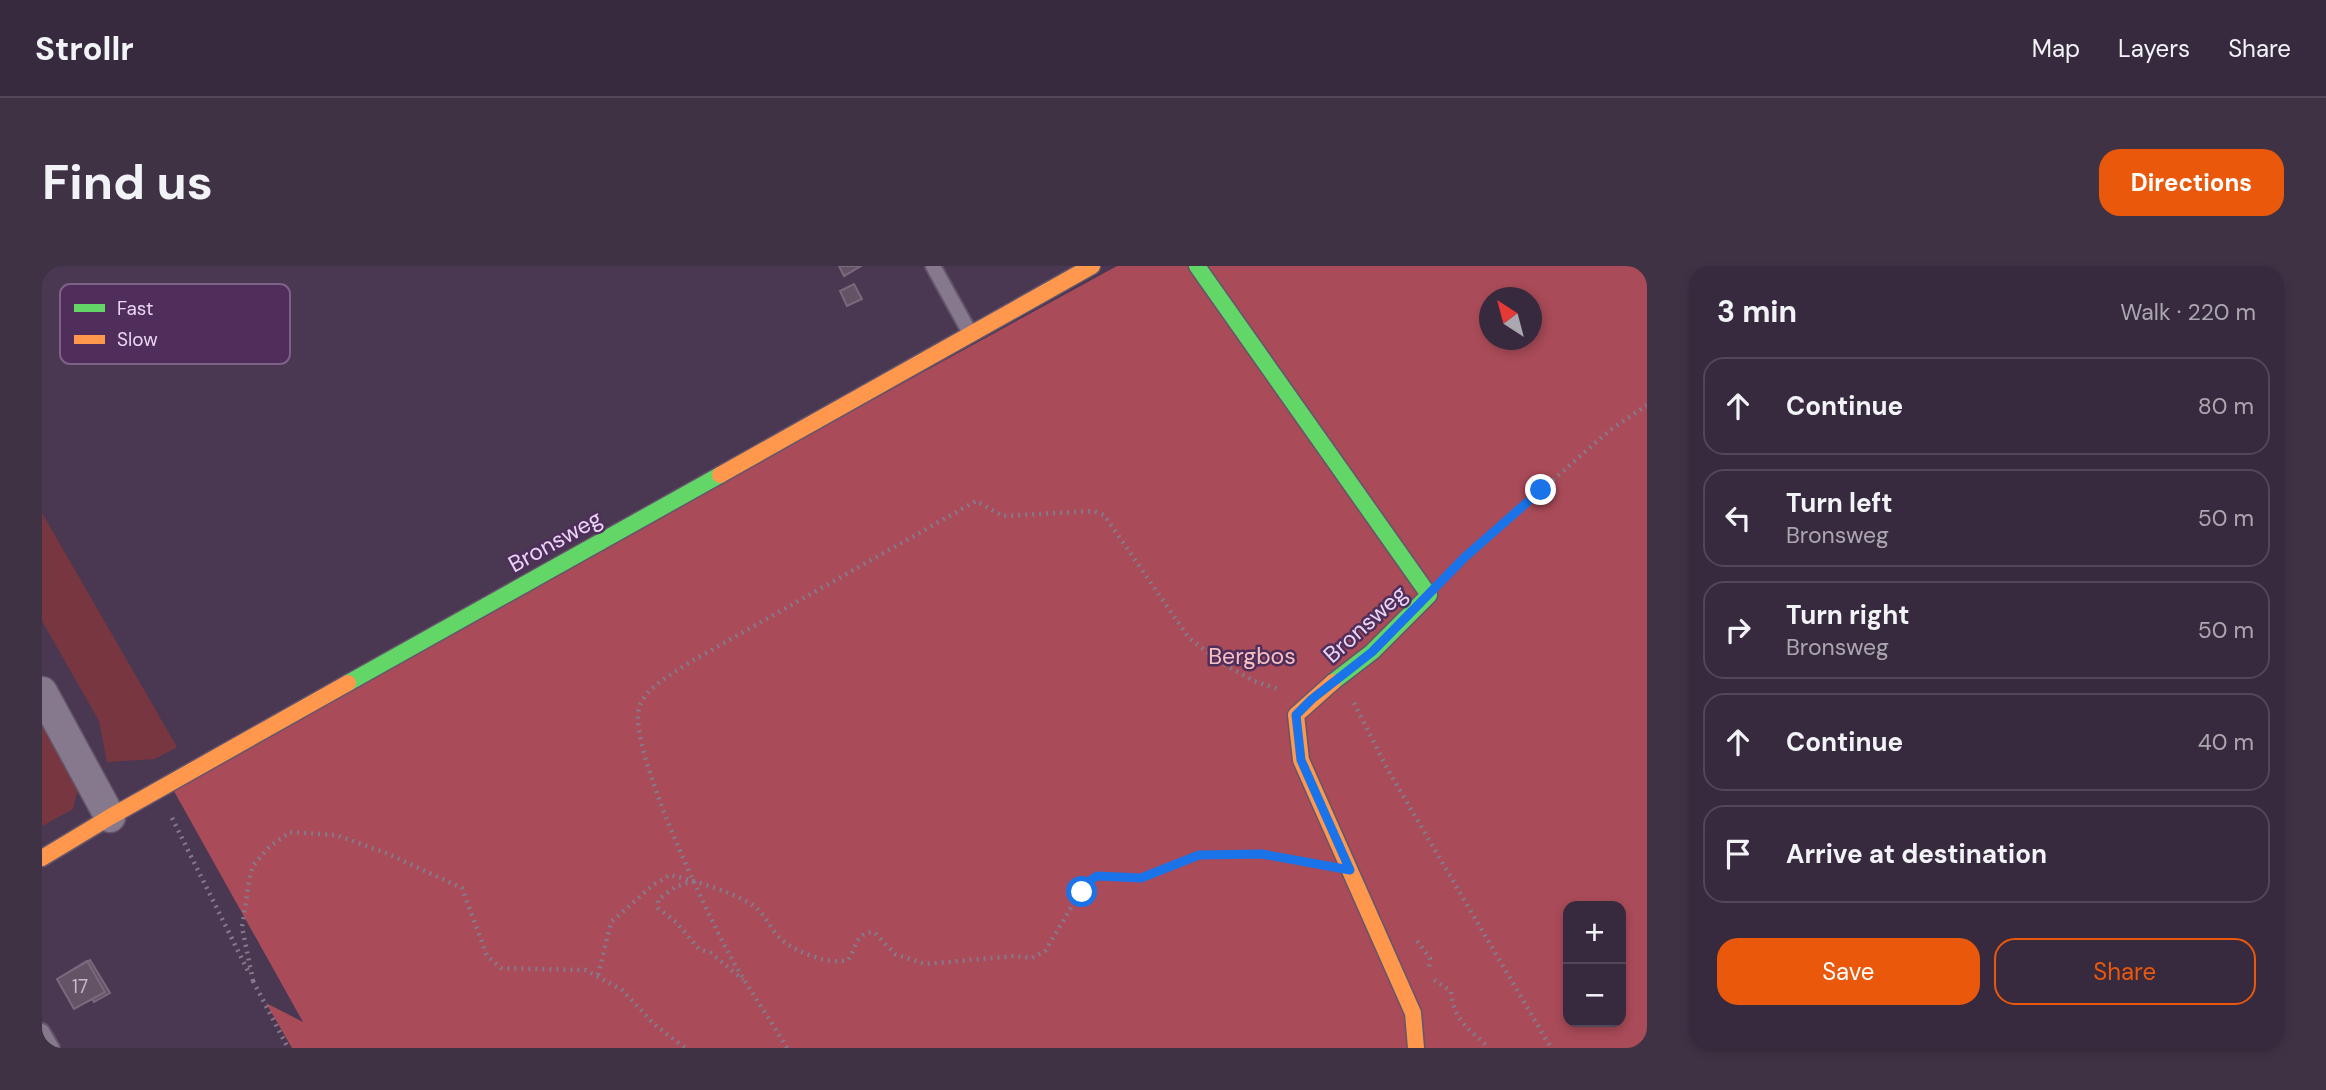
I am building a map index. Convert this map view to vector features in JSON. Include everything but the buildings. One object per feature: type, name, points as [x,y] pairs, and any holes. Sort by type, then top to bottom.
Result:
[{"type":"street","name":"Bronsweg","points":[[42,858],[110,817],[1092,266]]},
{"type":"street","name":"Bronsweg","points":[[1197,266],[1429,596],[1372,652],[1312,699],[1296,715],[1301,760],[1413,1013],[1416,1048]]},
{"type":"street","points":[[42,692],[110,817]]},
{"type":"lane","points":[[933,266],[971,334]]},
{"type":"lane","points":[[42,1031],[52,1048]]},
{"type":"path","points":[[1429,596],[1465,557],[1541,490],[1610,430],[1647,405]]},
{"type":"path","points":[[787,1048],[728,951],[660,802],[638,731],[639,706],[653,688],[690,662],[976,500],[1003,516],[1093,511],[1104,514],[1189,638],[1220,663],[1254,681],[1312,699]]},
{"type":"path","points":[[1340,677],[1388,770],[1550,1048]]},
{"type":"path","points":[[143,799],[164,802],[288,1048]]},
{"type":"path","points":[[253,981],[242,927],[253,866],[269,847],[290,832],[336,835],[386,853],[462,888],[486,956],[501,968],[586,970],[598,975],[622,990],[654,1024],[685,1048]]},
{"type":"path","points":[[598,975],[611,922],[653,885],[670,875],[695,880],[753,905],[783,940],[808,954],[838,963],[848,960],[858,939],[863,934],[874,932],[895,954],[925,964],[1015,956],[1032,958],[1045,951],[1069,907],[1086,883],[1097,876],[1141,878],[1199,855],[1262,854],[1350,870]]},
{"type":"path","points":[[695,880],[665,893],[658,900],[658,908],[676,922],[699,949],[711,953],[746,982]]},
{"type":"shaded area","points":[[42,513],[177,747],[155,759],[107,762],[99,721],[42,621]]},
{"type":"shaded area","points":[[42,711],[79,784],[73,809],[42,826]]},
{"type":"green space","name":"Bergbos","points":[[1117,266],[1647,266],[1647,1048],[292,1048],[266,1003],[303,1022],[170,784]]},
{"type":"traffic: fast","points":[[1197,266],[1429,595],[1372,652],[1333,682]]},
{"type":"traffic: fast","points":[[348,683],[720,475]]},
{"type":"traffic: slow","points":[[720,475],[1092,266]]},
{"type":"traffic: slow","points":[[1333,682],[1296,715],[1301,760],[1413,1013],[1416,1048]]},
{"type":"traffic: slow","points":[[42,858],[348,683]]},
{"type":"route","points":[[1082,892],[1086,883],[1097,876],[1141,878],[1199,855],[1262,854],[1350,870],[1301,760],[1296,715],[1312,699],[1372,652],[1465,557],[1541,490]]}]
